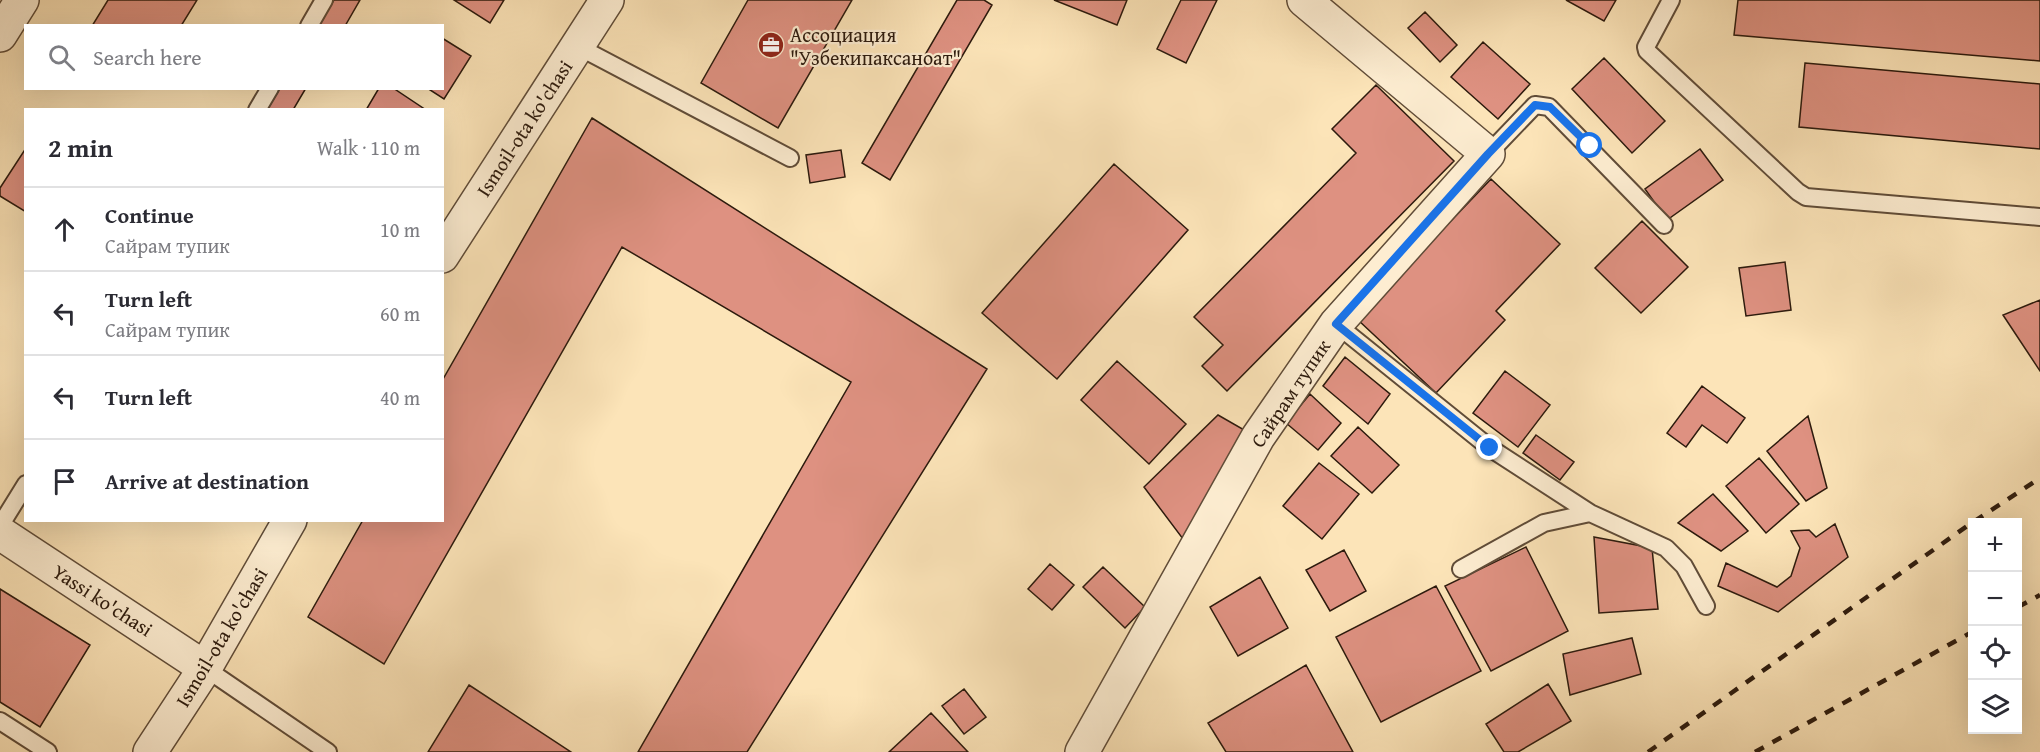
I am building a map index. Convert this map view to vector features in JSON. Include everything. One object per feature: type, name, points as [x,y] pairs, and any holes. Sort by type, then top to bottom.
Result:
[{"type":"street","points":[[0,35],[22,0]]},
{"type":"street","name":"Ismoil-ota ko'chasi","points":[[444,253],[607,0]]},
{"type":"street","points":[[1304,0],[1488,154]]},
{"type":"street","name":"Сайрам тупик","points":[[1082,752],[1258,437],[1336,324],[1488,154]]},
{"type":"street","name":"Ismoil-ota ko'chasi","points":[[150,752],[205,668],[289,522]]},
{"type":"street","name":"Yassi ko'chasi","points":[[0,533],[205,668]]},
{"type":"lane","points":[[310,24],[324,0]]},
{"type":"lane","points":[[1671,0],[1646,47],[1647,51],[1806,197],[2040,217]]},
{"type":"lane","points":[[577,46],[790,158]]},
{"type":"lane","points":[[258,108],[269,90]]},
{"type":"lane","name":"Сайрам тупик","points":[[1488,154],[1535,105],[1550,107],[1665,225]]},
{"type":"lane","points":[[1336,324],[1490,448],[1590,513],[1666,548],[1684,566],[1706,606]]},
{"type":"lane","points":[[0,526],[24,487]]},
{"type":"lane","points":[[1461,569],[1544,523],[1590,513]]},
{"type":"lane","points":[[205,668],[328,752]]},
{"type":"lane","points":[[0,721],[48,752]]},
{"type":"building","points":[[108,0],[197,0],[182,24],[93,24]]},
{"type":"building","points":[[334,0],[360,0],[346,24],[320,24]]},
{"type":"building","points":[[454,0],[504,0],[490,23]]},
{"type":"building","points":[[748,0],[852,0],[778,128],[701,83]]},
{"type":"building","points":[[957,0],[984,0],[992,5],[890,180],[862,163]]},
{"type":"building","points":[[1054,0],[1127,0],[1117,25]]},
{"type":"building","points":[[1181,0],[1217,0],[1186,63],[1157,49]]},
{"type":"building","points":[[1566,0],[1616,0],[1604,21]]},
{"type":"building","points":[[1738,0],[2040,0],[2040,61],[1734,35]]},
{"type":"building","points":[[1425,12],[1457,45],[1440,62],[1408,28]]},
{"type":"building","points":[[444,39],[471,56],[444,99],[430,90],[444,90]]},
{"type":"building","points":[[1483,42],[1530,84],[1498,119],[1451,77]]},
{"type":"building","points":[[1604,58],[1665,121],[1632,153],[1572,89]]},
{"type":"building","points":[[1805,63],[2040,84],[2040,149],[1799,127]]},
{"type":"building","points":[[1376,85],[1454,161],[1227,391],[1202,366],[1223,345],[1194,317],[1356,153],[1332,129]]},
{"type":"building","points":[[279,90],[305,90],[294,108],[268,108]]},
{"type":"building","points":[[378,90],[396,90],[423,108],[367,108]]},
{"type":"building","points":[[592,118],[987,369],[747,752],[638,752],[851,382],[622,247],[384,664],[308,617],[362,522],[444,522],[444,377]]},
{"type":"building","points":[[1700,149],[1723,180],[1667,220],[1645,189]]},
{"type":"building","points":[[841,150],[845,177],[810,183],[806,155]]},
{"type":"building","points":[[24,151],[24,211],[0,196],[0,188]]},
{"type":"building","points":[[1114,164],[1188,230],[1057,379],[982,313]]},
{"type":"building","points":[[1491,179],[1560,244],[1496,311],[1505,320],[1436,393],[1357,319]]},
{"type":"building","points":[[1642,221],[1688,267],[1641,313],[1595,268]]},
{"type":"building","points":[[1785,262],[1791,310],[1746,316],[1739,268]]},
{"type":"building","points":[[2040,300],[2040,371],[2003,315]]},
{"type":"building","points":[[1345,357],[1390,394],[1368,424],[1323,386]]},
{"type":"building","points":[[1117,361],[1186,424],[1149,464],[1081,400]]},
{"type":"building","points":[[1505,371],[1550,405],[1518,447],[1473,413]]},
{"type":"building","points":[[1702,386],[1745,418],[1727,443],[1702,425],[1686,447],[1667,433]]},
{"type":"building","points":[[1310,394],[1341,423],[1318,450],[1286,423]]},
{"type":"building","points":[[1218,415],[1246,431],[1183,539],[1144,487]]},
{"type":"building","points":[[1808,416],[1827,488],[1806,501],[1767,451]]},
{"type":"building","points":[[1358,427],[1399,465],[1372,493],[1331,456]]},
{"type":"building","points":[[1536,435],[1574,462],[1560,480],[1523,453]]},
{"type":"building","points":[[1759,458],[1799,504],[1766,533],[1726,486]]},
{"type":"building","points":[[1319,463],[1359,494],[1322,539],[1283,506]]},
{"type":"building","points":[[1713,494],[1748,531],[1721,551],[1678,523]]},
{"type":"building","points":[[1835,524],[1848,557],[1778,612],[1718,586],[1726,563],[1777,587],[1791,576],[1800,548],[1791,531],[1809,530],[1816,537]]},
{"type":"building","points":[[1594,537],[1652,548],[1658,609],[1599,613]]},
{"type":"building","points":[[1526,547],[1568,631],[1491,671],[1445,586]]},
{"type":"building","points":[[1344,550],[1366,591],[1330,611],[1306,570]]},
{"type":"building","points":[[1050,564],[1074,585],[1052,610],[1028,589]]},
{"type":"building","points":[[1103,567],[1145,607],[1125,628],[1083,587]]},
{"type":"building","points":[[1260,577],[1288,628],[1238,656],[1210,607]]},
{"type":"building","points":[[1436,586],[1481,671],[1381,722],[1336,637]]},
{"type":"building","points":[[0,589],[90,645],[40,727],[0,702]]},
{"type":"building","points":[[1632,638],[1641,674],[1570,695],[1563,654]]},
{"type":"building","points":[[1306,665],[1353,752],[1226,752],[1208,723]]},
{"type":"building","points":[[1548,684],[1571,721],[1518,752],[1504,752],[1486,724]]},
{"type":"building","points":[[469,685],[571,752],[428,752]]},
{"type":"building","points":[[964,689],[986,717],[964,734],[942,706]]},
{"type":"building","points":[[931,713],[968,752],[889,752]]},
{"type":"railway","points":[[1648,752],[1970,524],[2040,478]]},
{"type":"railway","points":[[2022,605],[2040,595]]},
{"type":"railway","points":[[1755,752],[1968,634]]},
{"type":"place","name":"Ассоциация \"Узбекипаксаноат\"","points":[[771,45]]},
{"type":"route","points":[[1490,448],[1336,324],[1488,154],[1535,105],[1550,107],[1590,146]]}]
